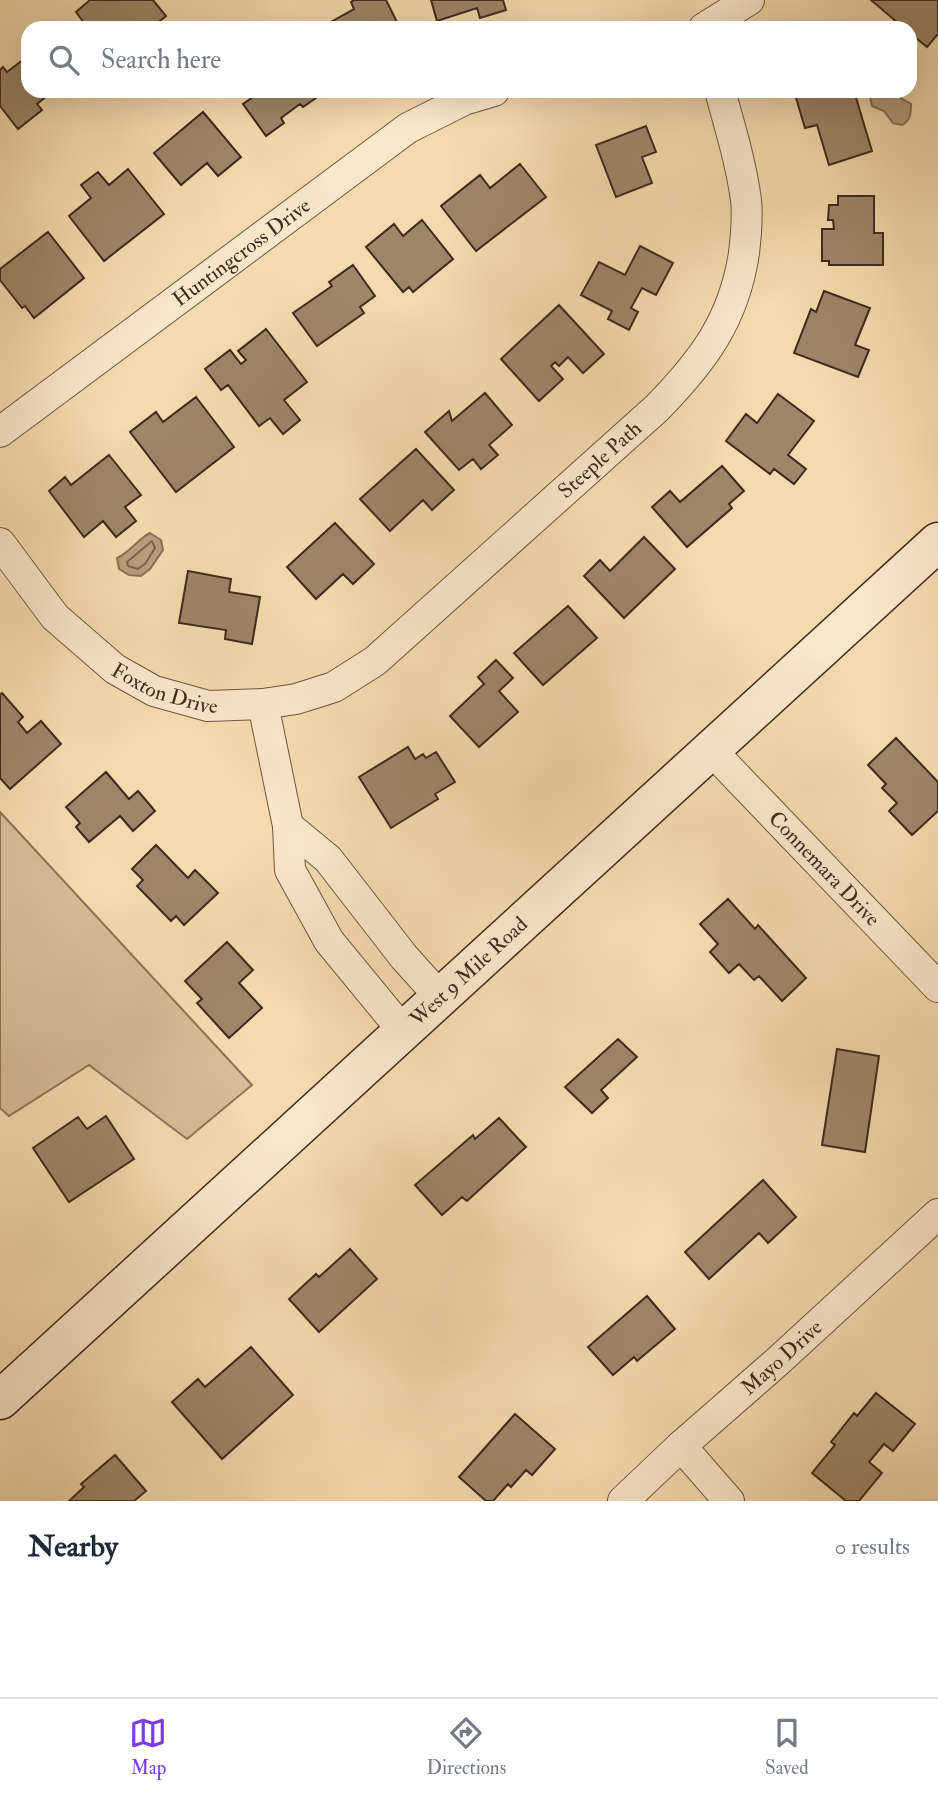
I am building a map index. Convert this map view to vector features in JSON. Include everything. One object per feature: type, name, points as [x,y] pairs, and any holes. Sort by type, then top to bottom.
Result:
[{"type":"street","points":[[716,21],[750,0]]},
{"type":"street","name":"Huntingcross Drive","points":[[0,432],[408,128],[471,98]]},
{"type":"street","name":"Steeple Path","points":[[263,704],[314,695],[334,687],[375,661],[656,408],[684,380],[711,345],[734,298],[747,229],[744,188],[722,98]]},
{"type":"street","name":"West 9 Mile Road","points":[[0,1400],[938,542]]},
{"type":"street","name":"Foxton Drive","points":[[0,543],[55,617],[116,669],[154,691],[208,706],[263,704]]},
{"type":"street","points":[[263,704],[288,826],[290,870],[329,941],[403,1031]]},
{"type":"street","name":"Connemara Drive","points":[[711,750],[938,987]]},
{"type":"street","points":[[288,826],[328,859],[399,951],[440,997]]},
{"type":"street","name":"Mayo Drive","points":[[624,1501],[681,1446],[938,1214]]},
{"type":"street","points":[[681,1446],[729,1501]]},
{"type":"shaded area","points":[[0,812],[252,1085],[187,1139],[89,1065],[9,1116],[0,1108]]},
{"type":"water","points":[[870,98],[901,98],[911,104],[907,121],[902,125],[893,123],[884,111],[872,106]]},
{"type":"water","points":[[150,533],[161,540],[163,550],[150,569],[141,576],[129,575],[119,569],[117,558]]},
{"type":"building","points":[[90,0],[153,0],[166,16],[160,21],[83,21],[76,12]]},
{"type":"building","points":[[386,0],[396,21],[333,21],[354,9],[351,2]]},
{"type":"building","points":[[431,0],[503,0],[506,10],[480,18],[477,8],[437,21]]},
{"type":"building","points":[[871,0],[938,0],[938,34],[927,47],[917,39],[917,21],[896,21]]},
{"type":"building","points":[[21,61],[21,98],[44,98],[37,104],[42,110],[18,129],[0,106],[0,70],[3,67],[7,72]]},
{"type":"building","points":[[252,98],[316,98],[303,107],[300,104],[281,118],[284,123],[266,136],[243,104]]},
{"type":"building","points":[[796,98],[856,98],[872,151],[829,165],[817,125],[805,128]]},
{"type":"building","points":[[203,112],[241,157],[218,176],[207,163],[181,185],[154,153]]},
{"type":"building","points":[[646,126],[656,152],[642,157],[652,183],[616,197],[596,145]]},
{"type":"building","points":[[520,164],[546,197],[476,251],[441,206],[480,175],[490,188]]},
{"type":"building","points":[[128,169],[164,214],[104,261],[69,216],[91,198],[81,185],[98,172],[109,185]]},
{"type":"building","points":[[838,196],[874,196],[874,233],[883,233],[883,265],[829,265],[829,261],[822,261],[822,229],[834,229],[833,220],[828,220],[829,205],[838,205]]},
{"type":"building","points":[[422,220],[453,259],[413,292],[409,287],[403,292],[366,247],[394,224],[403,236]]},
{"type":"building","points":[[48,232],[84,278],[34,318],[25,306],[22,308],[0,280],[0,269]]},
{"type":"building","points":[[640,246],[673,263],[656,295],[642,288],[631,308],[638,312],[629,330],[608,319],[612,311],[581,295],[599,262],[625,275]]},
{"type":"building","points":[[353,265],[375,296],[360,307],[364,313],[317,346],[293,313],[332,286],[329,282]]},
{"type":"building","points":[[824,291],[870,308],[855,345],[869,350],[858,377],[794,353],[811,309],[816,312]]},
{"type":"building","points":[[559,305],[604,354],[583,373],[568,357],[559,366],[555,362],[551,366],[563,379],[539,401],[501,359]]},
{"type":"building","points":[[266,329],[307,382],[284,400],[300,420],[283,434],[270,418],[259,426],[228,385],[221,390],[205,369],[230,350],[241,364],[246,360],[238,351]]},
{"type":"building","points":[[485,393],[512,425],[489,445],[498,455],[481,469],[473,459],[459,470],[425,432],[449,411],[452,421]]},
{"type":"building","points":[[778,394],[814,421],[788,455],[806,469],[794,484],[774,469],[770,474],[726,441],[746,414],[757,423]]},
{"type":"building","points":[[196,397],[234,447],[176,492],[130,432],[156,412],[163,422]]},
{"type":"building","points":[[416,449],[454,490],[432,510],[423,500],[390,531],[360,499]]},
{"type":"building","points":[[109,455],[141,495],[125,507],[136,521],[116,537],[103,521],[84,537],[49,491],[65,477],[71,485]]},
{"type":"building","points":[[722,466],[744,491],[729,504],[732,508],[687,547],[652,507],[670,491],[680,502]]},
{"type":"building","points":[[335,523],[374,564],[353,584],[343,574],[316,599],[287,567]]},
{"type":"building","points":[[644,537],[675,569],[624,618],[584,576],[600,560],[610,571]]},
{"type":"building","points":[[188,571],[231,579],[229,592],[260,597],[252,644],[225,639],[226,630],[179,623]]},
{"type":"building","points":[[568,606],[597,638],[543,685],[514,653]]},
{"type":"building","points":[[496,660],[513,678],[499,691],[518,712],[479,747],[450,716],[484,684],[478,677]]},
{"type":"building","points":[[2,693],[23,717],[18,722],[27,733],[41,721],[61,744],[10,789],[0,778]]},
{"type":"building","points":[[896,738],[938,782],[938,811],[912,835],[889,811],[897,803],[882,788],[886,784],[868,765]]},
{"type":"building","points":[[408,747],[415,759],[423,754],[426,758],[436,752],[455,782],[435,794],[438,799],[391,828],[359,777]]},
{"type":"building","points":[[106,772],[129,799],[138,791],[155,811],[133,831],[120,816],[89,842],[76,827],[80,823],[66,807]]},
{"type":"building","points":[[156,845],[188,878],[195,870],[218,893],[184,925],[176,916],[171,921],[137,886],[143,880],[132,869]]},
{"type":"building","points":[[728,899],[755,929],[758,925],[806,978],[782,1001],[759,976],[754,980],[739,964],[729,973],[710,952],[718,944],[700,924]]},
{"type":"building","points":[[227,942],[253,970],[239,983],[262,1008],[229,1038],[197,1003],[202,999],[185,981]]},
{"type":"building","points":[[618,1039],[637,1057],[601,1090],[608,1098],[592,1113],[565,1087]]},
{"type":"building","points":[[837,1049],[879,1056],[865,1152],[822,1145]]},
{"type":"building","points":[[106,1116],[134,1159],[69,1202],[33,1148],[78,1117],[87,1129]]},
{"type":"building","points":[[499,1118],[526,1147],[467,1201],[462,1197],[442,1215],[415,1185],[473,1135],[475,1139]]},
{"type":"building","points":[[763,1180],[796,1217],[768,1243],[759,1233],[709,1279],[685,1252]]},
{"type":"building","points":[[350,1249],[377,1279],[319,1332],[289,1299],[316,1274],[319,1277]]},
{"type":"building","points":[[647,1296],[675,1329],[637,1361],[634,1357],[613,1375],[588,1347]]},
{"type":"building","points":[[251,1347],[293,1395],[222,1459],[172,1402],[198,1379],[205,1387]]},
{"type":"building","points":[[876,1393],[915,1424],[893,1451],[884,1444],[869,1462],[882,1473],[859,1501],[846,1501],[812,1473],[835,1445],[831,1442],[854,1413],[857,1416]]},
{"type":"building","points":[[515,1414],[555,1449],[532,1475],[526,1470],[511,1487],[508,1484],[493,1501],[486,1501],[459,1477]]},
{"type":"building","points":[[115,1455],[146,1491],[134,1501],[69,1501],[84,1487],[81,1484]]}]
